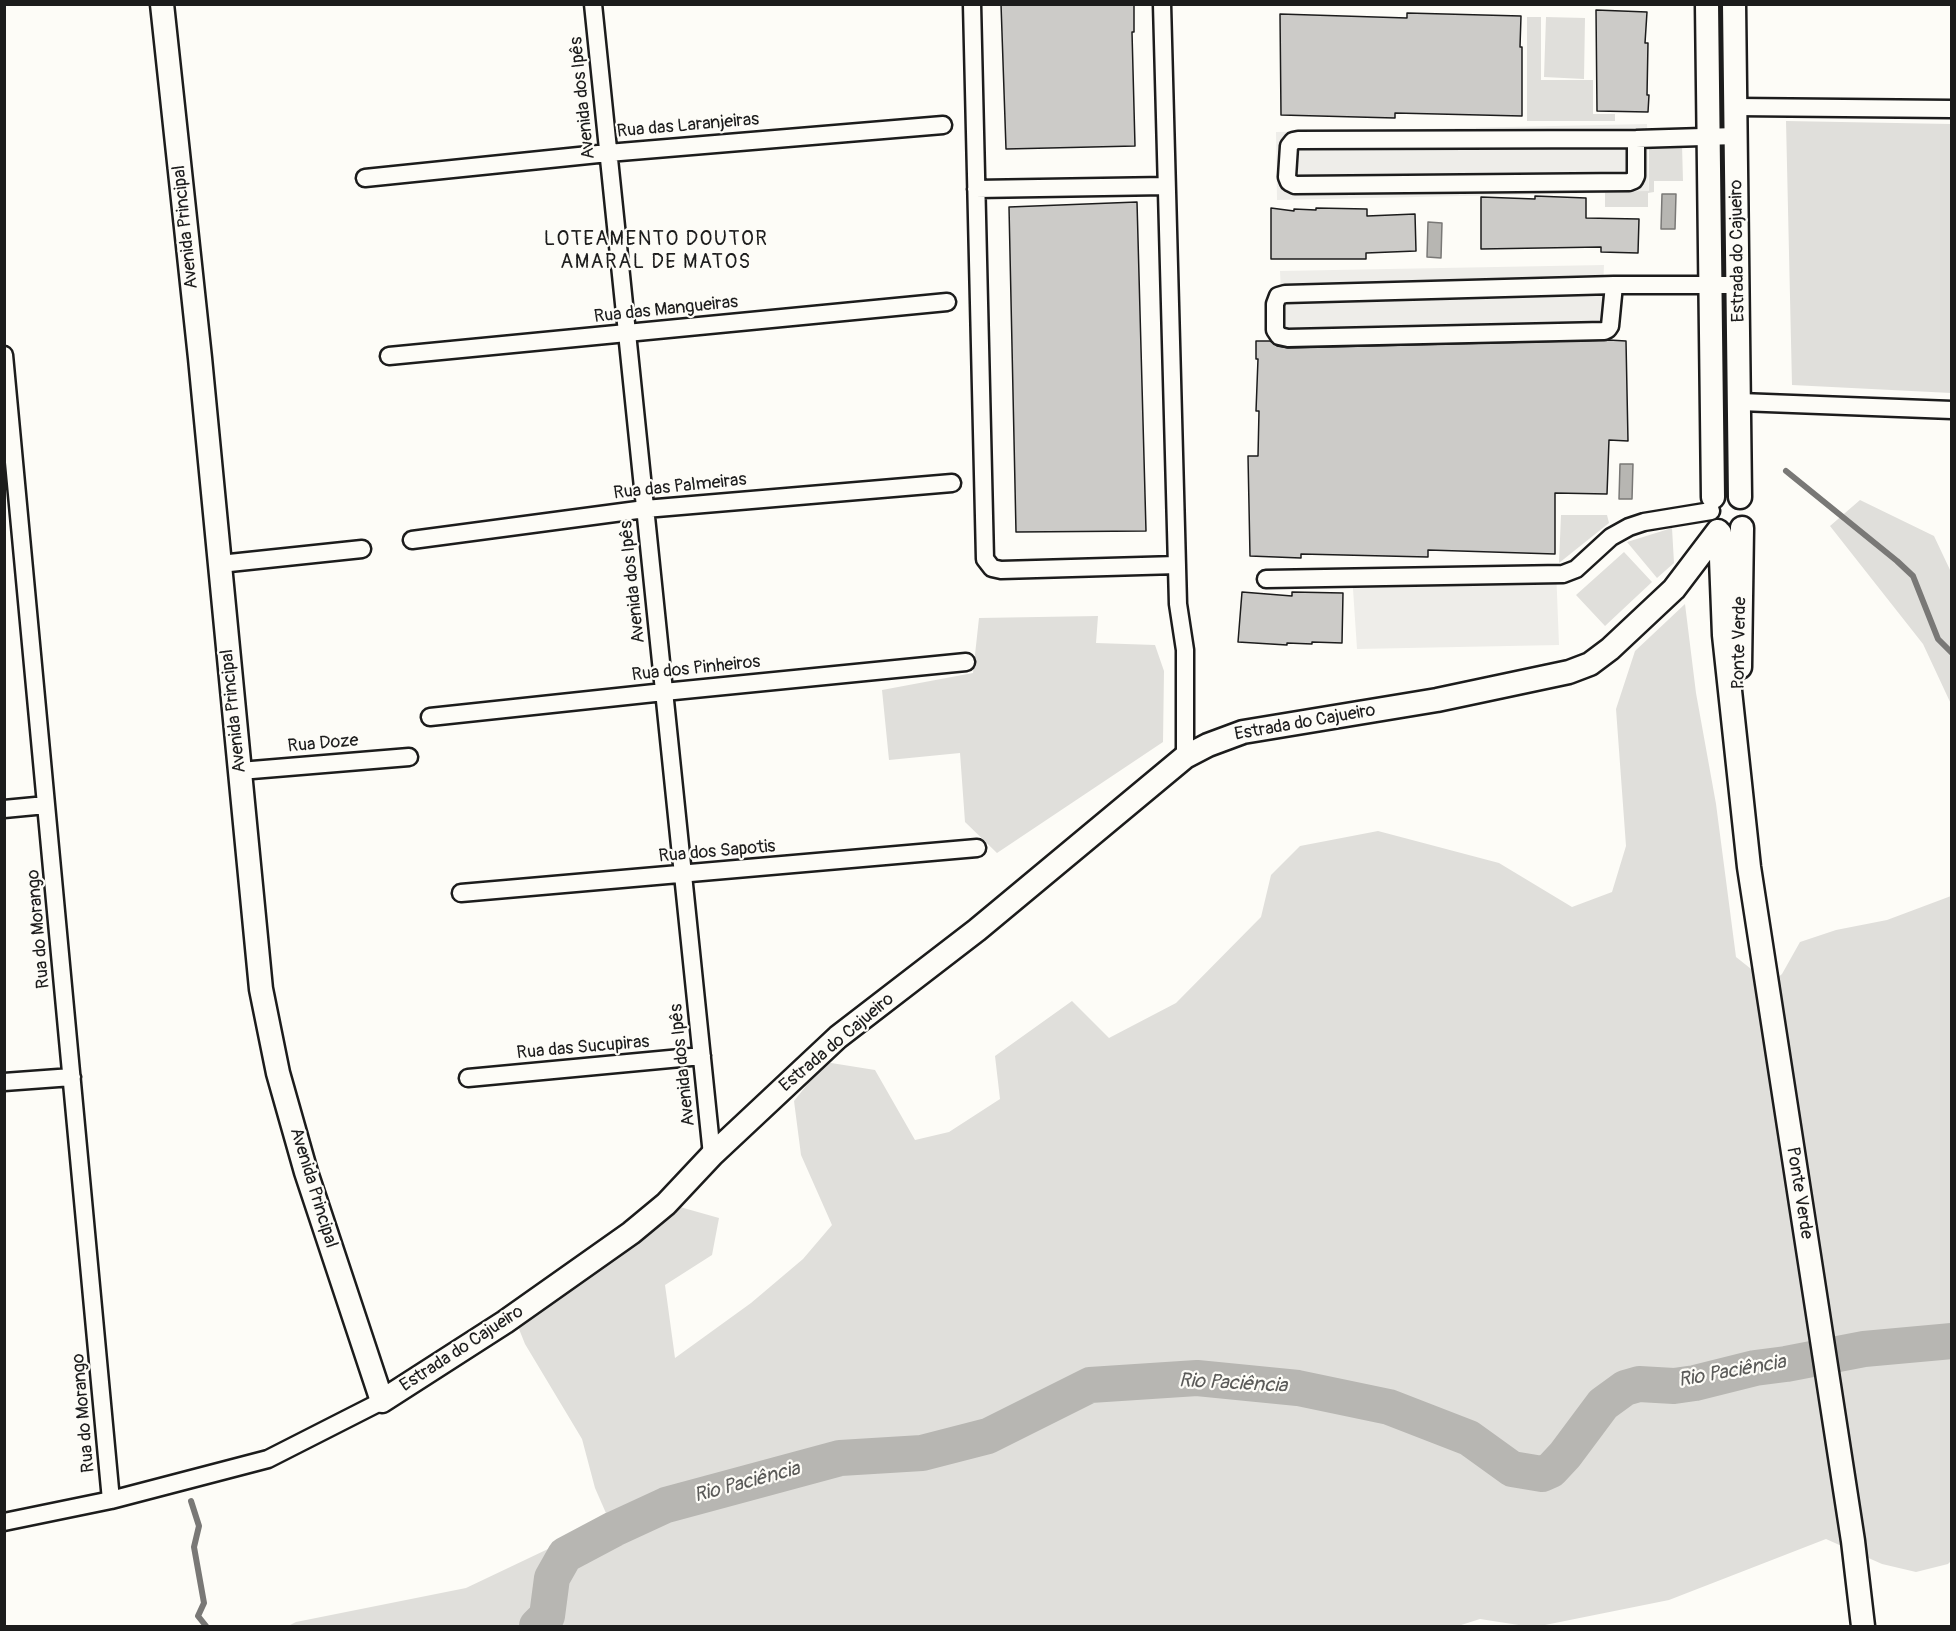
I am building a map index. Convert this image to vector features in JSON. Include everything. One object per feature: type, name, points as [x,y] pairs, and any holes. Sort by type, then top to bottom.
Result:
[{"type":"street","name":"Avenida Principal","points":[[162,4],[261,989],[278,1073],[306,1172],[382,1401]]},
{"type":"street","name":"Avenida dos Ipês","points":[[593,4],[712,1155]]},
{"type":"street","points":[[972,4],[985,559],[992,568],[1001,570],[1177,565]]},
{"type":"street","points":[[1162,4],[1178,604],[1185,650],[1185,757]]},
{"type":"street","name":"Estrada do Cajueiro","points":[[4,1522],[111,1500],[268,1459],[382,1401],[505,1322],[631,1233],[666,1204],[712,1155],[838,1037],[977,930],[1185,757],[1242,732],[1437,700],[1569,672],[1590,664],[1610,649],[1674,590],[1715,517],[1707,4]]},
{"type":"street","name":"Estrada do Cajueiro","points":[[1734,4],[1740,498]]},
{"type":"street","points":[[1736,107],[1952,109]]},
{"type":"street","name":"Rua das Laranjeiras","points":[[365,178],[608,153],[943,125]]},
{"type":"street","points":[[1636,139],[1636,176],[1629,182],[1295,184],[1289,182],[1287,177],[1289,146],[1293,141],[1298,140],[1636,139],[1736,136]]},
{"type":"street","points":[[976,189],[1166,186]]},
{"type":"street","points":[[1614,285],[1610,326],[1604,331],[1288,338],[1279,336],[1275,330],[1275,304],[1278,296],[1285,294],[1614,285],[1739,285]]},
{"type":"street","name":"Rua das Mangueiras","points":[[389,356],[947,302]]},
{"type":"street","name":"Rua do Morango","points":[[4,355],[111,1500]]},
{"type":"street","points":[[1740,402],[1952,410]]},
{"type":"street","name":"Rua das Palmeiras","points":[[412,540],[645,509],[952,483]]},
{"type":"street","points":[[1740,498],[1734,490],[1726,488],[1717,491],[1715,517],[1731,535],[1742,528]]},
{"type":"street","name":"Ponte Verde","points":[[1738,758],[1744,513],[1740,498]]},
{"type":"street","points":[[1266,579],[1563,574],[1576,569],[1611,537],[1629,527],[1644,522],[1715,517]]},
{"type":"street","name":"Ponte Verde","points":[[1715,517],[1724,635],[1749,867],[1853,1541],[1863,1626]]},
{"type":"street","points":[[220,564],[362,549]]},
{"type":"street","name":"Rua dos Pinheiros","points":[[430,717],[966,662]]},
{"type":"street","name":"Rua Doze","points":[[240,771],[409,757]]},
{"type":"street","points":[[4,809],[46,805]]},
{"type":"street","name":"Rua dos Sapotis","points":[[461,893],[977,848]]},
{"type":"street","name":"Rua das Sucupiras","points":[[468,1078],[702,1056]]},
{"type":"street","points":[[4,1082],[72,1077]]},
{"type":"shaded area","points":[[1527,17],[1541,17],[1541,80],[1593,80],[1593,114],[1615,114],[1615,121],[1527,121]]},
{"type":"shaded area","points":[[1546,17],[1585,18],[1584,79],[1544,77]]},
{"type":"shaded area","points":[[1786,121],[1951,124],[1951,393],[1792,385]]},
{"type":"shaded area","points":[[1647,124],[1649,192],[1277,200],[1276,132]]},
{"type":"shaded area","points":[[1649,145],[1682,145],[1683,181],[1654,181],[1654,192],[1648,193],[1648,207],[1605,207],[1605,192],[1649,191]]},
{"type":"shaded area","points":[[1662,194],[1676,194],[1675,229],[1661,229]]},
{"type":"shaded area","points":[[1428,222],[1442,223],[1441,258],[1427,257]]},
{"type":"shaded area","points":[[1604,265],[1601,331],[1283,337],[1280,271]]},
{"type":"shaded area","points":[[1620,464],[1633,464],[1632,499],[1619,499]]},
{"type":"shaded area","points":[[1860,500],[1934,536],[1951,572],[1951,704],[1923,644],[1830,526]]},
{"type":"shaded area","points":[[1561,515],[1607,515],[1609,523],[1559,563]]},
{"type":"shaded area","points":[[1672,528],[1674,563],[1657,578],[1627,542]]},
{"type":"shaded area","points":[[1624,552],[1652,582],[1605,626],[1576,595]]},
{"type":"shaded area","points":[[1556,568],[1559,645],[1357,649],[1352,574]]},
{"type":"shaded area","points":[[1685,604],[1696,693],[1716,804],[1736,957],[1770,984],[1782,974],[1800,942],[1836,930],[1887,920],[1951,896],[1952,1560],[1948,1564],[1916,1572],[1882,1564],[1826,1539],[1669,1600],[1540,1626],[1480,1619],[1458,1626],[288,1626],[296,1622],[466,1588],[609,1520],[595,1488],[582,1439],[525,1344],[517,1324],[680,1207],[719,1218],[712,1255],[665,1285],[675,1358],[751,1303],[803,1259],[832,1225],[801,1155],[794,1101],[825,1062],[875,1070],[915,1140],[949,1132],[1000,1099],[995,1056],[1072,1001],[1109,1038],[1176,1003],[1261,917],[1271,875],[1300,846],[1378,831],[1499,863],[1572,907],[1612,892],[1626,846],[1616,709],[1635,651]]},
{"type":"shaded area","points":[[1098,616],[1096,643],[1155,645],[1164,671],[1163,742],[997,853],[965,822],[960,753],[889,760],[882,690],[973,673],[979,618]]},
{"type":"building","points":[[1001,4],[1134,4],[1134,32],[1132,32],[1135,146],[1006,149]]},
{"type":"building","points":[[1596,10],[1647,12],[1645,43],[1648,43],[1648,112],[1597,111]]},
{"type":"building","points":[[1407,13],[1521,16],[1522,116],[1395,113],[1395,118],[1281,115],[1280,14],[1407,18]]},
{"type":"building","points":[[1535,196],[1586,198],[1586,218],[1639,219],[1638,253],[1601,252],[1601,247],[1481,249],[1481,197],[1535,199]]},
{"type":"building","points":[[1137,202],[1146,531],[1016,532],[1009,207]]},
{"type":"building","points":[[1271,208],[1294,211],[1294,209],[1316,210],[1316,208],[1367,209],[1367,216],[1415,214],[1416,251],[1366,253],[1366,259],[1271,259]]},
{"type":"building","points":[[1256,341],[1270,341],[1277,346],[1288,348],[1626,341],[1628,441],[1609,440],[1607,494],[1555,493],[1555,554],[1428,550],[1428,557],[1301,554],[1301,558],[1250,556],[1248,456],[1258,456]]},
{"type":"building","points":[[1242,592],[1292,596],[1292,592],[1343,593],[1342,643],[1312,642],[1312,644],[1287,643],[1287,645],[1238,642]]},
{"type":"waterway","points":[[1786,471],[1913,576],[1938,639],[1952,653]]},
{"type":"waterway","name":"Rio Paciência","points":[[537,1626],[547,1616],[552,1578],[565,1555],[666,1505],[840,1458],[922,1453],[988,1436],[1090,1385],[1197,1378],[1298,1388],[1389,1407],[1469,1438],[1512,1469],[1542,1474],[1551,1470],[1565,1455],[1603,1404],[1625,1388],[1639,1384],[1674,1386],[1695,1383],[1755,1368],[1864,1349],[1952,1341]]},
{"type":"waterway","points":[[191,1501],[199,1526],[194,1547],[204,1603],[198,1616],[206,1626]]},
{"type":"district","name":"LOTEAMENTO DOUTOR AMARAL DE MATOS","points":[[656,252]]}]
